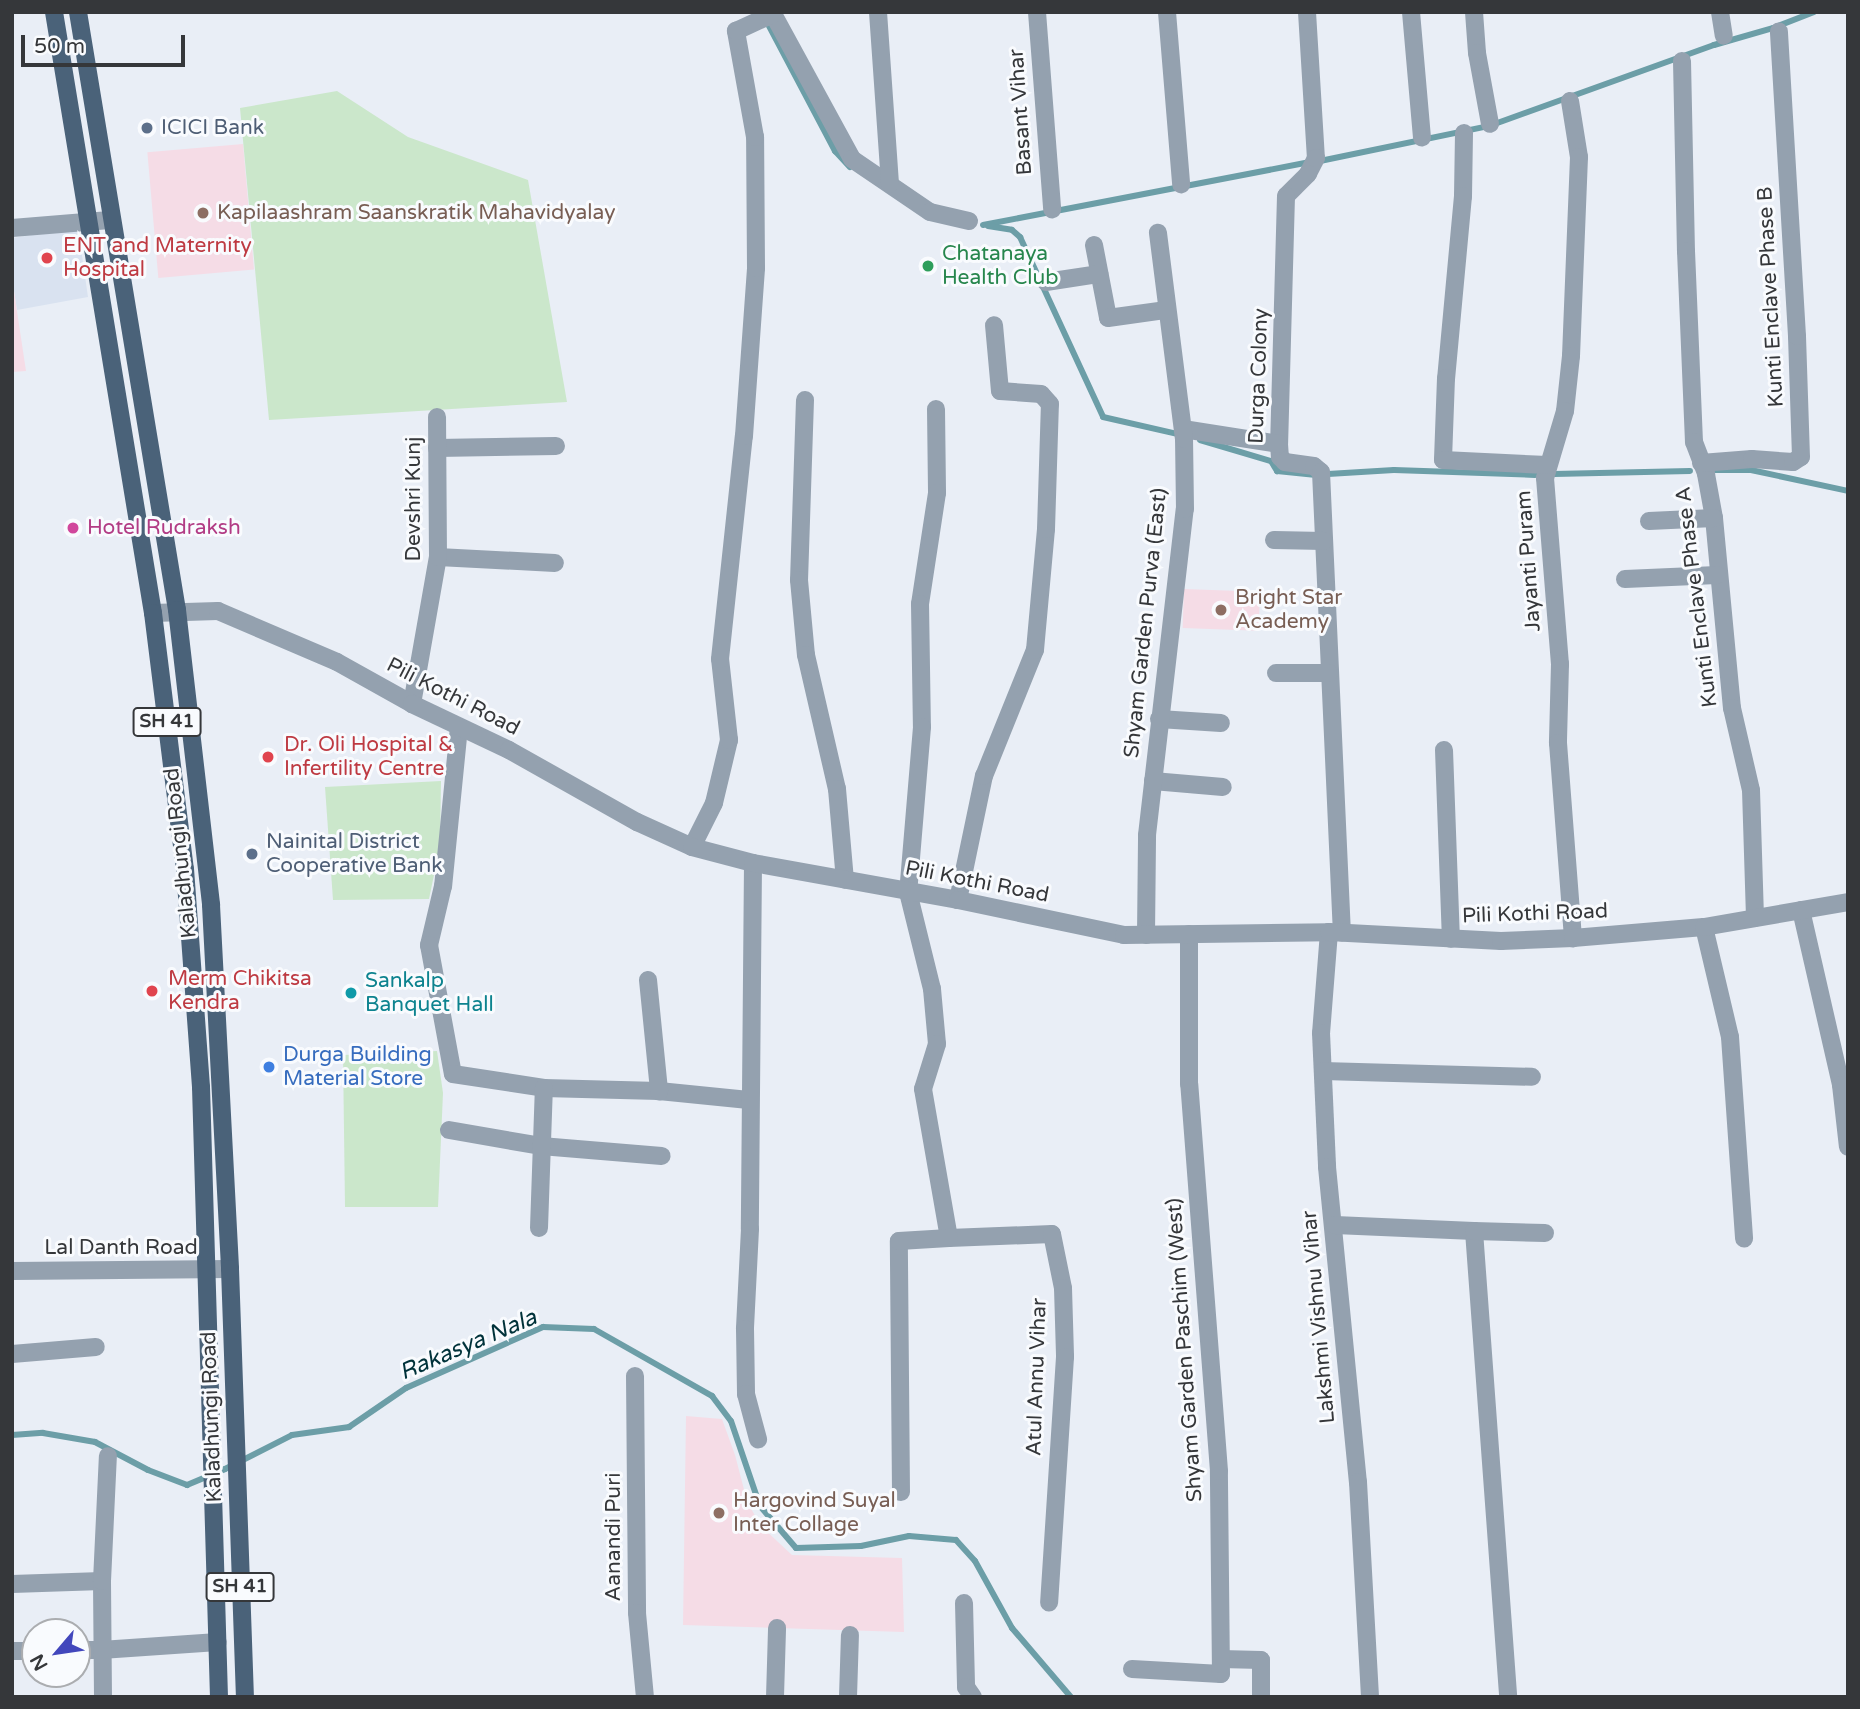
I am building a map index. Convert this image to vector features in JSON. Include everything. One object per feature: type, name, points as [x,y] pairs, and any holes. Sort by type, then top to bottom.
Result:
[{"type":"main road","name":"Kaladhungi Road","points":[[54,12],[153,613],[185,869],[201,1087],[214,1438],[219,1697]]},
{"type":"main road","name":"Kaladhungi Road","points":[[78,12],[110,220],[177,611],[211,905],[230,1269],[245,1697]]},
{"type":"street","points":[[878,12],[890,184]]},
{"type":"street","name":"Basant Vihar","points":[[1037,12],[1052,209]]},
{"type":"street","points":[[1167,12],[1181,184]]},
{"type":"street","name":"Durga Colony","points":[[1307,12],[1316,158],[1308,174],[1286,196],[1279,444],[1280,457],[1285,462],[1314,466],[1321,472],[1335,933]]},
{"type":"street","points":[[1411,12],[1422,138]]},
{"type":"street","points":[[1474,12],[1477,53],[1490,124]]},
{"type":"street","points":[[1720,12],[1724,36]]},
{"type":"street","points":[[692,847],[714,803],[729,740],[720,659],[744,436],[756,268],[755,137],[736,31],[772,13],[852,159],[930,212],[969,221]]},
{"type":"street","name":"Kunti Enclave Phase B","points":[[1701,463],[1752,459],[1793,462],[1801,457],[1797,336],[1779,32]]},
{"type":"street","name":"Kunti Enclave Phase A","points":[[1682,61],[1694,442],[1706,474],[1714,517],[1717,575],[1732,708],[1751,790],[1755,918]]},
{"type":"street","name":"Jayanti Puram","points":[[1570,100],[1579,157],[1571,356],[1565,411],[1547,465],[1560,664],[1558,743],[1573,938]]},
{"type":"street","points":[[1464,133],[1462,196],[1446,378],[1443,460],[1547,465]]},
{"type":"street","points":[[12,228],[110,220]]},
{"type":"street","name":"Shyam Garden Purva (East)","points":[[1146,935],[1147,835],[1158,719],[1185,509],[1183,429],[1158,233]]},
{"type":"street","points":[[1094,245],[1108,318],[1166,310]]},
{"type":"street","points":[[1046,282],[1099,274]]},
{"type":"street","points":[[958,901],[984,776],[1035,650],[1046,529],[1049,404],[1041,394],[1000,391],[994,325]]},
{"type":"street","points":[[805,400],[799,580],[806,655],[837,789],[845,880]]},
{"type":"street","points":[[901,1492],[899,1241],[949,1238],[922,1089],[937,1044],[932,989],[908,892],[922,727],[920,604],[937,493],[936,409]]},
{"type":"street","name":"Devshri Kunj","points":[[412,704],[438,556],[437,417]]},
{"type":"street","points":[[1183,429],[1279,444]]},
{"type":"street","points":[[437,448],[556,446]]},
{"type":"street","points":[[1649,521],[1714,517]]},
{"type":"street","points":[[1274,540],[1324,541]]},
{"type":"street","points":[[438,556],[555,564]]},
{"type":"street","points":[[1625,579],[1717,575]]},
{"type":"street","name":"Pili Kothi Road","points":[[153,613],[218,611],[337,662],[412,704],[509,750],[637,822],[692,847],[753,863],[1124,935],[1335,933],[1451,939],[1573,938],[1704,927],[1848,902]]},
{"type":"street","points":[[1276,673],[1329,673]]},
{"type":"street","points":[[1158,719],[1221,723]]},
{"type":"street","points":[[459,727],[443,886],[429,945],[453,1074],[544,1087],[659,1091],[749,1100]]},
{"type":"street","points":[[1444,750],[1451,939]]},
{"type":"street","points":[[1153,781],[1223,787]]},
{"type":"street","points":[[753,863],[746,1394],[758,1439]]},
{"type":"street","points":[[1801,910],[1840,1086],[1848,1147]]},
{"type":"street","points":[[1704,927],[1730,1037],[1744,1239]]},
{"type":"street","name":"Shyam Garden Paschim (West)","points":[[1189,933],[1189,1084],[1219,1471],[1221,1659]]},
{"type":"street","name":"Lakshmi Vishnu Vihar","points":[[1335,933],[1321,1033],[1327,1167],[1335,1225],[1358,1482],[1370,1697]]},
{"type":"street","points":[[648,980],[659,1091]]},
{"type":"street","points":[[1323,1071],[1532,1077]]},
{"type":"street","points":[[539,1228],[544,1087]]},
{"type":"street","points":[[449,1130],[541,1146],[662,1156]]},
{"type":"street","points":[[1335,1225],[1545,1233]]},
{"type":"street","points":[[1474,1231],[1508,1697]]},
{"type":"street","name":"Atul Annu Vihar","points":[[949,1238],[1052,1234],[1063,1288],[1065,1357],[1049,1602]]},
{"type":"street","name":"Lal Danth Road","points":[[12,1271],[230,1269]]},
{"type":"street","points":[[12,1354],[96,1347]]},
{"type":"street","name":"Aanandi Puri","points":[[635,1376],[637,1613],[645,1697]]},
{"type":"street","points":[[103,1697],[102,1581],[107,1455]]},
{"type":"street","points":[[12,1584],[102,1581]]},
{"type":"street","points":[[964,1603],[966,1687],[973,1697]]},
{"type":"street","points":[[775,1697],[777,1628]]},
{"type":"street","points":[[848,1697],[849,1635]]},
{"type":"street","points":[[91,1650],[218,1642]]},
{"type":"street","points":[[1132,1670],[1221,1674],[1221,1659],[1261,1660],[1261,1697]]},
{"type":"shaded area","name":"Kapilaashram Saanskratik Mahavidyalay","points":[[243,144],[254,270],[158,278],[147,152]]},
{"type":"shaded area","name":"ENT and Maternity Hospital","points":[[78,228],[88,297],[17,310],[12,278],[12,238]]},
{"type":"shaded area","points":[[12,278],[26,371],[12,372]]},
{"type":"shaded area","name":"Bright Star Academy","points":[[1184,589],[1260,592],[1259,631],[1183,628]]},
{"type":"shaded area","name":"Hargovind Suyal Inter Collage","points":[[686,1416],[722,1419],[747,1501],[760,1525],[792,1555],[902,1558],[904,1632],[683,1625]]},
{"type":"green space","points":[[337,91],[408,137],[528,180],[567,402],[269,420],[240,108]]},
{"type":"green space","points":[[441,781],[440,846],[429,899],[333,900],[325,787]]},
{"type":"green space","points":[[437,1051],[443,1093],[438,1207],[345,1207],[343,1055]]},
{"type":"waterway","points":[[1320,161],[1489,126],[1814,12]]},
{"type":"waterway","points":[[768,24],[835,151],[850,167]]},
{"type":"waterway","points":[[983,225],[1310,162]]},
{"type":"waterway","points":[[988,226],[1012,230],[1020,237],[1103,417],[1178,434]]},
{"type":"waterway","points":[[1200,440],[1271,461],[1277,471],[1314,475]]},
{"type":"waterway","points":[[1328,474],[1394,470],[1535,475]]},
{"type":"waterway","points":[[1714,470],[1751,470],[1848,491]]},
{"type":"waterway","points":[[1554,474],[1690,471]]},
{"type":"waterway","name":"Rakasya Nala","points":[[12,1435],[43,1433],[95,1442],[148,1470],[187,1485],[292,1435],[349,1427],[406,1388],[543,1327],[594,1329],[712,1396],[731,1421],[760,1506],[796,1548],[861,1546],[909,1536],[956,1540],[975,1561],[1012,1628],[1071,1697]]},
{"type":"place","name":"ICICI Bank","points":[[147,128]]},
{"type":"place","name":"Kapilaashram Saanskratik Mahavidyalay","points":[[203,213]]},
{"type":"place","name":"ENT and Maternity Hospital","points":[[47,258]]},
{"type":"place","name":"Chatanaya Health Club","points":[[928,266]]},
{"type":"place","name":"Hotel Rudraksh","points":[[73,528]]},
{"type":"place","name":"Bright Star Academy","points":[[1221,610]]},
{"type":"place","name":"Dr. Oli Hospital & Infertility Centre","points":[[268,757]]},
{"type":"place","name":"Nainital District Cooperative Bank","points":[[252,854]]},
{"type":"place","name":"Merm Chikitsa Kendra","points":[[152,991]]},
{"type":"place","name":"Sankalp Banquet Hall","points":[[351,993]]},
{"type":"place","name":"Durga Building Material Store","points":[[269,1067]]},
{"type":"place","name":"Hargovind Suyal Inter Collage","points":[[719,1513]]}]
